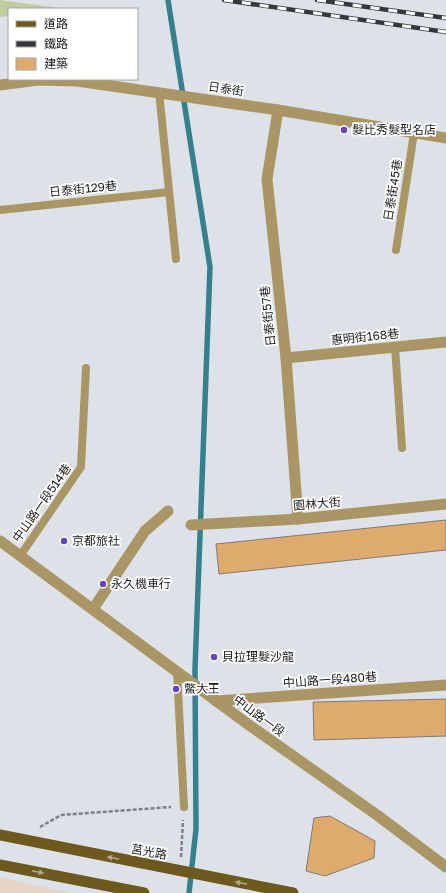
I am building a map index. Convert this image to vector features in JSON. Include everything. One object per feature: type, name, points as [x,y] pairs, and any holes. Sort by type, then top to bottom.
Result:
[{"type":"main road","name":"莒光路","points":[[0,834],[293,893]]},
{"type":"main road","points":[[0,865],[144,893]]},
{"type":"street","name":"日泰街","points":[[0,85],[38,80],[77,81],[278,110],[446,138]]},
{"type":"street","name":"日泰街57巷","points":[[278,110],[267,179],[286,358],[298,519]]},
{"type":"street","name":"惠明街168巷","points":[[286,358],[446,342]]},
{"type":"street","name":"園林大街","points":[[191,525],[298,519],[446,504]]},
{"type":"street","points":[[93,608],[145,531],[168,511]]},
{"type":"street","name":"中山路一段","points":[[0,541],[93,608],[216,701],[377,815],[446,867]]},
{"type":"street","name":"中山路一段480巷","points":[[216,701],[446,685]]},
{"type":"lane","points":[[159,92],[176,259]]},
{"type":"lane","name":"日泰街45巷","points":[[396,250],[414,133]]},
{"type":"lane","name":"日泰街129巷","points":[[0,210],[169,192]]},
{"type":"lane","points":[[395,347],[402,448]]},
{"type":"lane","name":"中山路一段514巷","points":[[20,556],[82,467],[86,368]]},
{"type":"lane","points":[[177,671],[184,807]]},
{"type":"path","points":[[21,839],[62,815],[184,807],[181,871]]},
{"type":"shaded area","points":[[0,877],[70,893],[0,893]]},
{"type":"green space","points":[[0,0],[60,8],[8,8],[8,16],[0,17]]},
{"type":"building","points":[[446,520],[446,550],[219,574],[216,544]]},
{"type":"building","points":[[446,699],[446,736],[314,740],[313,702]]},
{"type":"building","points":[[330,816],[375,841],[374,858],[325,876],[306,871],[314,818]]},
{"type":"waterway","points":[[168,0],[210,267],[195,669],[196,829],[189,893]]},
{"type":"railway","points":[[224,0],[446,32]]},
{"type":"railway","points":[[317,0],[446,18]]},
{"type":"place","name":"髮比秀髮型名店","points":[[344,130]]},
{"type":"place","name":"京都旅社","points":[[64,541]]},
{"type":"place","name":"永久機車行","points":[[103,584]]},
{"type":"place","name":"貝拉理髮沙龍","points":[[214,657]]},
{"type":"place","name":"鱉大王","points":[[176,689]]}]
